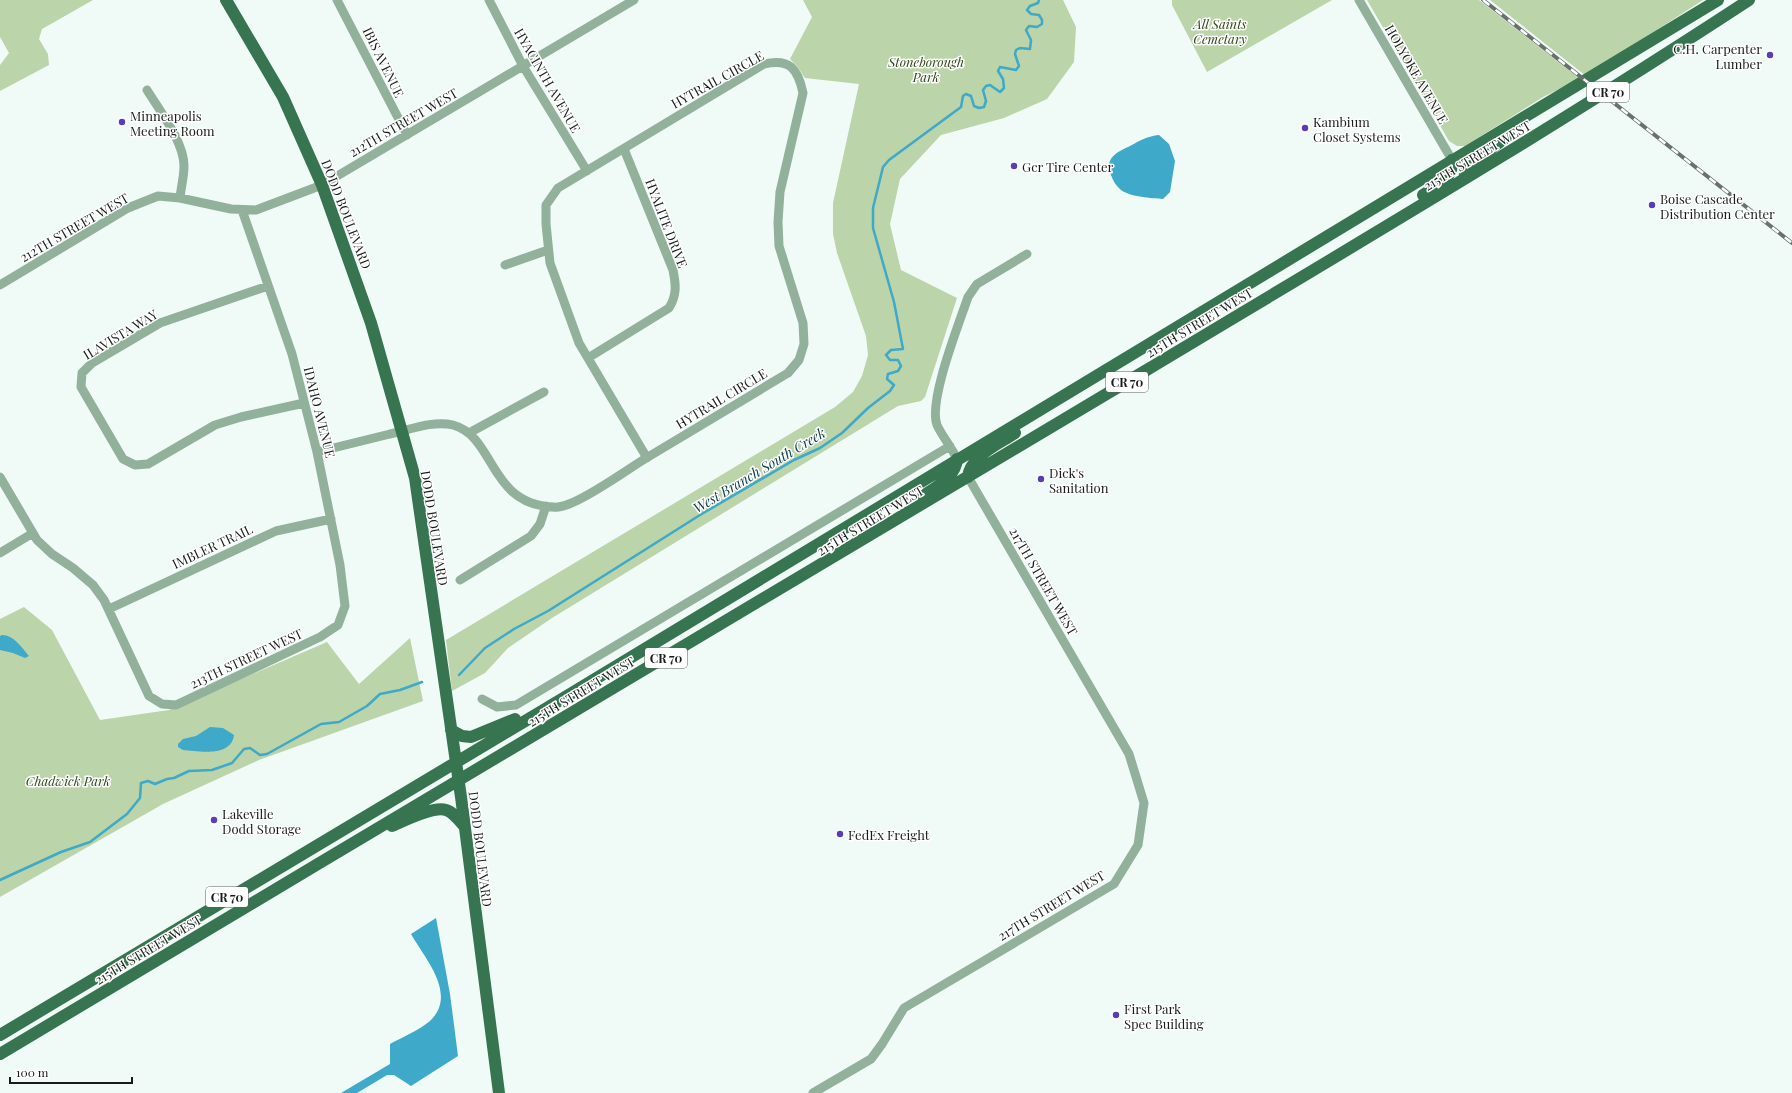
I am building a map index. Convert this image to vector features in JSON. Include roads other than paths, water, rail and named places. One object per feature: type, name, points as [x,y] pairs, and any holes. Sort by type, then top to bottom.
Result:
[{"type":"main road","name":"DODD BOULEVARD","points":[[226,0],[284,97],[322,185],[364,300],[414,478],[456,762],[498,1093]]},
{"type":"main road","name":"215TH STREET WEST","points":[[0,1034],[567,696],[1718,0]]},
{"type":"main road","name":"215TH STREET WEST","points":[[0,1054],[1363,240],[1609,91],[1749,0]]},
{"type":"main road","points":[[1464,179],[1467,167],[1539,109]]},
{"type":"main road","points":[[1363,240],[1386,219],[1425,194],[1450,175],[1454,168],[1452,160]]},
{"type":"main road","points":[[968,477],[970,467],[980,457],[1024,428],[1051,403]]},
{"type":"main road","points":[[873,534],[897,512],[950,475],[955,468],[957,459]]},
{"type":"main road","points":[[451,730],[462,736],[471,737],[567,696]]},
{"type":"main road","points":[[356,840],[433,810],[445,810],[456,816],[464,826]]},
{"type":"street","name":"IBIS AVENUE","points":[[337,0],[407,135]]},
{"type":"street","name":"HYACINTH AVENUE","points":[[489,0],[523,66],[587,171]]},
{"type":"street","name":"212TH STREET WEST","points":[[0,285],[128,208],[158,196],[180,198],[231,209],[256,210],[322,185],[634,0]]},
{"type":"street","name":"HOLYOKE AVENUE","points":[[1359,0],[1452,160]]},
{"type":"street","name":"HYTRAIL CIRCLE","points":[[469,433],[510,491],[521,498],[554,507],[575,501],[647,458],[788,373],[799,360],[804,344],[803,323],[779,246],[778,222],[780,192],[803,93],[800,78],[792,67],[778,61],[764,64],[558,188],[546,205],[550,263],[579,343],[647,458]]},
{"type":"street","points":[[147,90],[173,133],[180,151],[184,165],[180,198]]},
{"type":"street","name":"HYALITE DRIVE","points":[[588,358],[669,308],[675,299],[676,284],[673,270],[624,149]]},
{"type":"street","name":"IDAHO AVENUE","points":[[242,210],[292,354],[317,452],[340,565],[345,606],[338,625]]},
{"type":"street","points":[[505,265],[548,250]]},
{"type":"street","points":[[957,459],[937,425],[934,410],[936,393],[968,297],[977,284],[1027,254]]},
{"type":"street","name":"ILAVISTA WAY","points":[[268,286],[160,322],[92,364],[82,373],[81,387],[123,459],[135,465],[148,464],[215,425],[241,417],[304,403]]},
{"type":"street","points":[[317,452],[401,431],[438,424],[451,425],[469,433],[544,392]]},
{"type":"street","name":"215TH STREET WEST","points":[[482,699],[497,707],[516,705],[950,446]]},
{"type":"street","points":[[0,477],[37,540],[52,554],[73,568],[92,585],[109,609]]},
{"type":"street","name":"217TH STREET WEST","points":[[813,1093],[870,1059],[882,1044],[904,1008],[1114,884],[1138,845],[1144,803],[1129,754],[968,477]]},
{"type":"street","points":[[460,580],[530,536],[540,524],[546,506]]},
{"type":"street","name":"IMBLER TRAIL","points":[[109,609],[276,531],[331,518]]},
{"type":"street","points":[[0,553],[33,533]]},
{"type":"street","name":"213TH STREET WEST","points":[[109,609],[149,696],[162,704],[176,705],[320,637],[338,625]]},
{"type":"water","points":[[1159,135],[1169,144],[1175,161],[1170,192],[1163,199],[1135,196],[1121,190],[1115,183],[1109,169],[1109,164],[1113,156],[1125,148],[1144,139]]},
{"type":"water","points":[[0,636],[10,637],[14,640],[29,656],[25,658],[0,650]]},
{"type":"water","points":[[210,727],[223,728],[234,735],[232,742],[227,747],[213,752],[183,750],[178,747],[178,744],[183,739],[196,736]]},
{"type":"water","points":[[436,918],[450,994],[458,1056],[411,1086],[394,1075],[387,1075],[357,1093],[341,1093],[390,1064],[390,1044],[426,1024],[438,1011],[441,1000],[440,988],[431,965],[411,934]]},
{"type":"waterway","name":"West Branch South Creek","points":[[459,675],[485,648],[514,629],[548,611],[700,515],[794,460],[820,448],[842,433],[868,408],[890,391],[894,385],[887,379],[888,374],[898,371],[901,366],[898,360],[890,360],[886,355],[891,350],[903,349],[894,302],[873,228],[873,208],[883,167],[889,160],[961,107],[963,96],[966,94],[971,96],[974,106],[979,108],[984,107],[986,101],[983,90],[986,86],[990,85],[1000,92],[1004,88],[1003,79],[998,71],[1000,67],[1016,70],[1019,66],[1015,54],[1016,50],[1020,48],[1030,49],[1031,40],[1026,30],[1029,26],[1037,27],[1042,24],[1042,20],[1039,15],[1031,14],[1027,10],[1030,6],[1038,3],[1039,0]]},
{"type":"waterway","name":"West Branch South Creek","points":[[0,880],[61,852],[90,842],[127,814],[140,798],[141,783],[148,781],[155,784],[189,771],[212,770],[232,763],[244,749],[250,748],[260,755],[267,754],[321,724],[339,722],[367,706],[380,694],[400,690],[422,682]]},
{"type":"railway","points":[[1483,0],[1792,243]]},
{"type":"place","name":"C.H. Carpenter Lumber","points":[[1770,55]]},
{"type":"place","name":"Minneapolis Meeting Room","points":[[122,122]]},
{"type":"place","name":"Kambium Closet Systems","points":[[1305,128]]},
{"type":"place","name":"Gcr Tire Center","points":[[1014,166]]},
{"type":"place","name":"Boise Cascade Distribution Center","points":[[1652,205]]},
{"type":"place","name":"Dick's Sanitation","points":[[1041,479]]},
{"type":"place","name":"Lakeville Dodd Storage","points":[[214,820]]},
{"type":"place","name":"FedEx Freight","points":[[840,834]]},
{"type":"place","name":"First Park Spec Building","points":[[1116,1015]]},
{"type":"park label","name":"All Saints Cemetary","points":[[1220,30]]},
{"type":"park label","name":"Stoneborough Park","points":[[926,68]]},
{"type":"park label","name":"Chadwick Park","points":[[68,780]]}]
